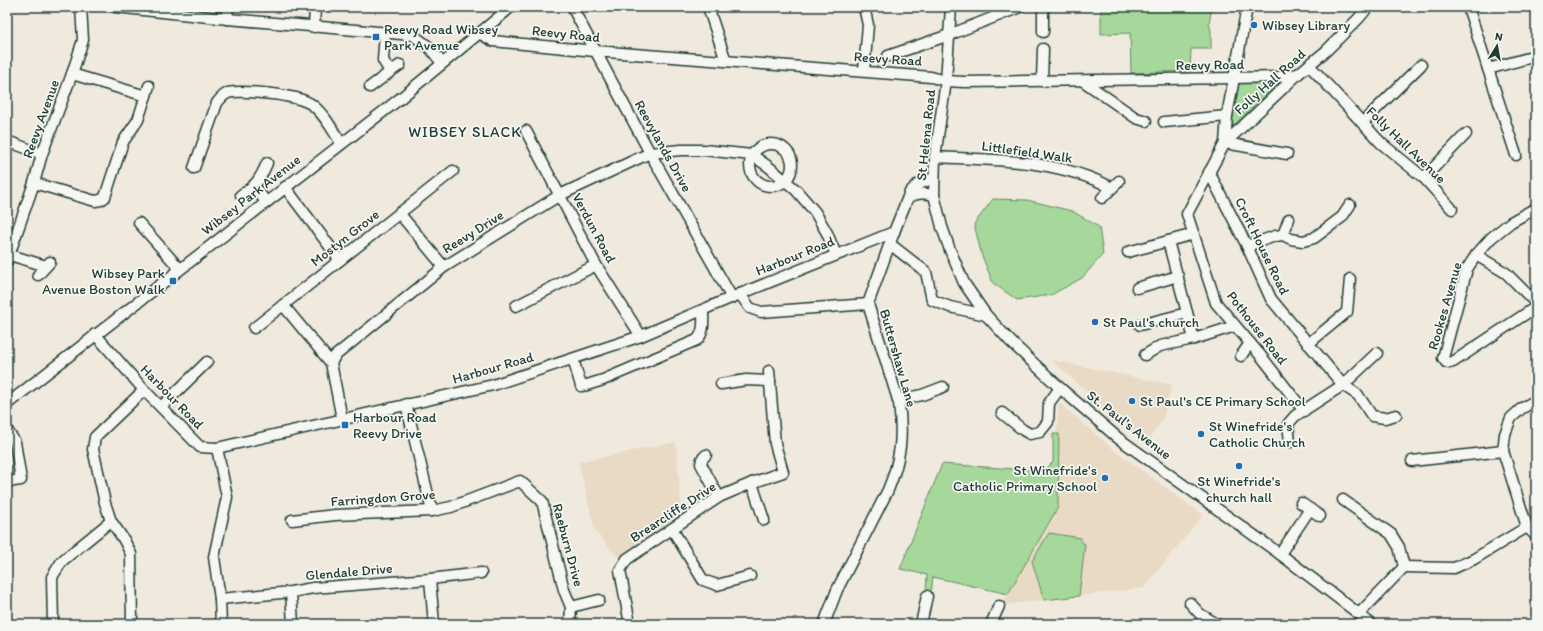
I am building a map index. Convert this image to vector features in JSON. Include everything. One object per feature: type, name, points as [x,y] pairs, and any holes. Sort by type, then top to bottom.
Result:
[{"type":"street","name":"Reevy Avenue","points":[[8,258],[34,183],[42,154],[83,40],[81,7]]},
{"type":"street","points":[[116,7],[228,19],[412,35],[429,46],[442,63]]},
{"type":"street","points":[[227,7],[228,19]]},
{"type":"street","points":[[314,26],[315,7]]},
{"type":"street","name":"Wibsey Park Avenue","points":[[7,404],[341,143],[511,7]]},
{"type":"street","name":"Reevylands Drive","points":[[572,7],[650,153],[736,296],[750,308],[761,312],[868,304]]},
{"type":"street","points":[[708,7],[726,61]]},
{"type":"street","points":[[864,7],[868,25],[864,71]]},
{"type":"street","name":"St Helena Road","points":[[934,195],[935,157],[946,81],[951,7]]},
{"type":"street","points":[[888,56],[949,35],[1020,7]]},
{"type":"street","points":[[1043,7],[1043,32]]},
{"type":"street","points":[[1246,7],[1227,116],[1225,143],[1287,154]]},
{"type":"street","name":"Folly Hall Road","points":[[1194,234],[1187,214],[1225,143],[1298,74],[1340,38],[1360,18],[1368,7]]},
{"type":"street","points":[[1468,7],[1516,155]]},
{"type":"street","points":[[385,32],[383,60],[390,72]]},
{"type":"street","name":"Reevy Road","points":[[479,33],[493,41],[595,51],[931,76],[946,81],[964,82],[1278,77],[1298,74]]},
{"type":"street","points":[[1042,81],[1043,49]]},
{"type":"street","points":[[1488,69],[1536,56]]},
{"type":"street","points":[[370,87],[400,65]]},
{"type":"street","name":"Folly Hall Avenue","points":[[1309,65],[1381,144],[1424,178],[1452,210]]},
{"type":"street","points":[[1362,123],[1421,65]]},
{"type":"street","points":[[34,183],[95,201],[101,200],[108,193],[123,142],[136,124],[148,91],[72,74]]},
{"type":"street","points":[[1083,81],[1136,118],[1146,121]]},
{"type":"street","points":[[194,168],[217,103],[222,97],[229,93],[238,92],[274,95],[300,99],[312,105],[341,143]]},
{"type":"street","points":[[1164,122],[1227,116]]},
{"type":"street","name":"Verdun Road","points":[[526,132],[596,265],[641,336]]},
{"type":"street","points":[[1424,178],[1466,134]]},
{"type":"street","points":[[7,141],[42,154]]},
{"type":"street","points":[[763,145],[777,145],[789,154],[792,161],[792,168],[790,175],[785,181],[773,187],[760,184],[751,174],[749,168],[752,155],[757,149],[763,145]]},
{"type":"street","name":"Reevy Drive","points":[[331,362],[335,356],[444,267],[560,195],[650,153],[681,150],[704,150],[752,155]]},
{"type":"street","points":[[752,155],[796,190],[815,212],[827,232],[836,255]]},
{"type":"street","name":"Littlefield Walk","points":[[935,157],[1005,161],[1066,170],[1116,185],[1102,198]]},
{"type":"street","points":[[241,195],[254,186],[262,175],[267,163]]},
{"type":"street","name":"Mostyn Grove","points":[[254,328],[453,171]]},
{"type":"street","name":"Croft House Road","points":[[1209,172],[1247,246],[1271,299],[1343,385],[1358,395],[1372,416],[1385,418],[1396,415]]},
{"type":"street","points":[[894,232],[910,192],[916,185],[934,178]]},
{"type":"street","points":[[254,186],[266,202]]},
{"type":"street","points":[[285,187],[340,260]]},
{"type":"street","points":[[906,200],[914,194],[921,193],[934,195]]},
{"type":"street","name":"St. Paul's Avenue","points":[[934,195],[942,227],[964,283],[986,315],[1011,342],[1060,388],[1118,438],[1280,554],[1360,614],[1370,624]]},
{"type":"street","points":[[1247,246],[1275,236],[1283,235],[1291,239],[1303,241],[1314,238],[1342,218],[1350,205]]},
{"type":"street","name":"Rookes Avenue","points":[[1536,208],[1511,222],[1491,238],[1476,254],[1468,269],[1444,358],[1446,362],[1453,362],[1536,307]]},
{"type":"street","points":[[399,213],[444,267]]},
{"type":"street","points":[[1283,235],[1289,219]]},
{"type":"street","points":[[139,223],[180,269]]},
{"type":"street","name":"Harbour Road","points":[[95,334],[144,390],[200,447],[217,448],[493,385],[641,336],[894,232]]},
{"type":"street","name":"Buttershaw Lane","points":[[824,624],[837,590],[895,473],[901,441],[901,420],[898,400],[868,304],[894,232]]},
{"type":"street","points":[[1128,252],[1194,234]]},
{"type":"street","name":"Pothouse Road","points":[[1194,234],[1216,303],[1304,411]]},
{"type":"street","points":[[1168,241],[1194,339]]},
{"type":"street","points":[[890,244],[926,272],[932,300],[950,307],[986,315]]},
{"type":"street","points":[[1476,254],[1506,272],[1536,303]]},
{"type":"street","points":[[8,258],[48,264],[38,274]]},
{"type":"street","points":[[516,306],[596,265]]},
{"type":"street","points":[[1137,288],[1178,276]]},
{"type":"street","points":[[1308,344],[1347,312],[1350,279]]},
{"type":"street","points":[[283,305],[331,362],[342,419]]},
{"type":"street","points":[[573,359],[581,386],[603,380],[697,340],[703,331],[702,310]]},
{"type":"street","points":[[1140,325],[1187,313]]},
{"type":"street","points":[[1144,355],[1160,346],[1194,339],[1235,326]]},
{"type":"street","points":[[1241,356],[1250,343]]},
{"type":"street","points":[[1290,442],[1288,424],[1295,416],[1343,385],[1377,353]]},
{"type":"street","points":[[161,407],[207,362]]},
{"type":"street","name":"Brearcliffe Drive","points":[[630,624],[620,570],[627,560],[719,497],[782,472],[775,444],[770,376],[721,384]]},
{"type":"street","points":[[898,400],[922,395],[943,387]]},
{"type":"street","points":[[1002,413],[1030,434],[1040,432],[1048,422],[1049,403],[1060,388]]},
{"type":"street","points":[[132,624],[131,554],[124,540],[111,521],[105,503],[93,449],[95,437],[144,390]]},
{"type":"street","points":[[1536,400],[1521,409],[1511,418],[1503,451],[1527,527],[1536,536]]},
{"type":"street","points":[[406,404],[432,511]]},
{"type":"street","points":[[7,430],[15,442],[21,480],[7,482]]},
{"type":"street","points":[[217,448],[227,496],[214,557],[220,599],[221,624]]},
{"type":"street","points":[[1412,461],[1503,451]]},
{"type":"street","points":[[706,455],[700,464],[719,497]]},
{"type":"street","name":"Farringdon Grove","points":[[292,520],[335,515],[432,511],[451,507],[520,481]]},
{"type":"street","name":"Raeburn Drive","points":[[520,481],[542,501],[564,590],[571,607],[570,624]]},
{"type":"street","points":[[752,483],[764,520]]},
{"type":"street","points":[[1343,500],[1392,534],[1399,547],[1404,567]]},
{"type":"street","points":[[1301,503],[1320,516]]},
{"type":"street","points":[[1280,554],[1310,509]]},
{"type":"street","points":[[52,624],[52,577],[62,561],[111,521]]},
{"type":"street","points":[[1360,614],[1404,567],[1454,568],[1527,527]]},
{"type":"street","points":[[672,528],[703,580],[717,585],[750,576]]},
{"type":"street","name":"Glendale Drive","points":[[220,599],[291,592],[313,588],[430,579],[481,573]]},
{"type":"street","points":[[430,579],[434,624]]},
{"type":"street","points":[[291,592],[293,624]]},
{"type":"street","points":[[921,624],[927,596]]},
{"type":"street","points":[[571,607],[599,600]]},
{"type":"street","points":[[1190,603],[1200,614],[1217,624]]},
{"type":"street","points":[[990,624],[999,606]]},
{"type":"shaded area","name":"St Paul's CE Primary School","points":[[1051,360],[1172,385],[1163,418],[1146,444]]},
{"type":"shaded area","name":"St Winefride's Catholic Primary School","points":[[1059,403],[1114,450],[1203,515],[1144,588],[1002,605],[1058,507],[1057,434]]},
{"type":"shaded area","points":[[676,442],[682,518],[618,557],[595,531],[579,462]]},
{"type":"green space","points":[[1101,7],[1212,7],[1209,23],[1211,31],[1211,49],[1191,49],[1190,71],[1131,73],[1130,33],[1101,34]]},
{"type":"green space","points":[[1239,83],[1279,83],[1233,126],[1231,125]]},
{"type":"green space","points":[[993,199],[1027,200],[1072,211],[1099,227],[1103,254],[1082,278],[1051,295],[1017,300],[993,283],[982,256],[974,224]]},
{"type":"green space","points":[[1053,434],[1059,434],[1058,507],[1008,594],[933,577],[931,593],[926,591],[927,575],[900,569],[942,464],[1044,471],[1053,462]]},
{"type":"green space","points":[[1049,533],[1081,538],[1081,542],[1085,544],[1079,596],[1044,600],[1032,561]]},
{"type":"place","name":"Wibsey Library","points":[[1254,25]]},
{"type":"place","name":"Reevy Road Wibsey Park Avenue","points":[[376,37]]},
{"type":"place","name":"Wibsey Park Avenue Boston Walk","points":[[173,281]]},
{"type":"place","name":"St Paul's church","points":[[1095,322]]},
{"type":"place","name":"St Paul's CE Primary School","points":[[1132,401]]},
{"type":"place","name":"Harbour Road Reevy Drive","points":[[345,425]]},
{"type":"place","name":"St Winefride's Catholic Church","points":[[1201,434]]},
{"type":"place","name":"St Winefride's church hall","points":[[1239,466]]},
{"type":"place","name":"St Winefride's Catholic Primary School","points":[[1105,478]]},
{"type":"district","name":"WIBSEY SLACK","points":[[465,132]]}]
